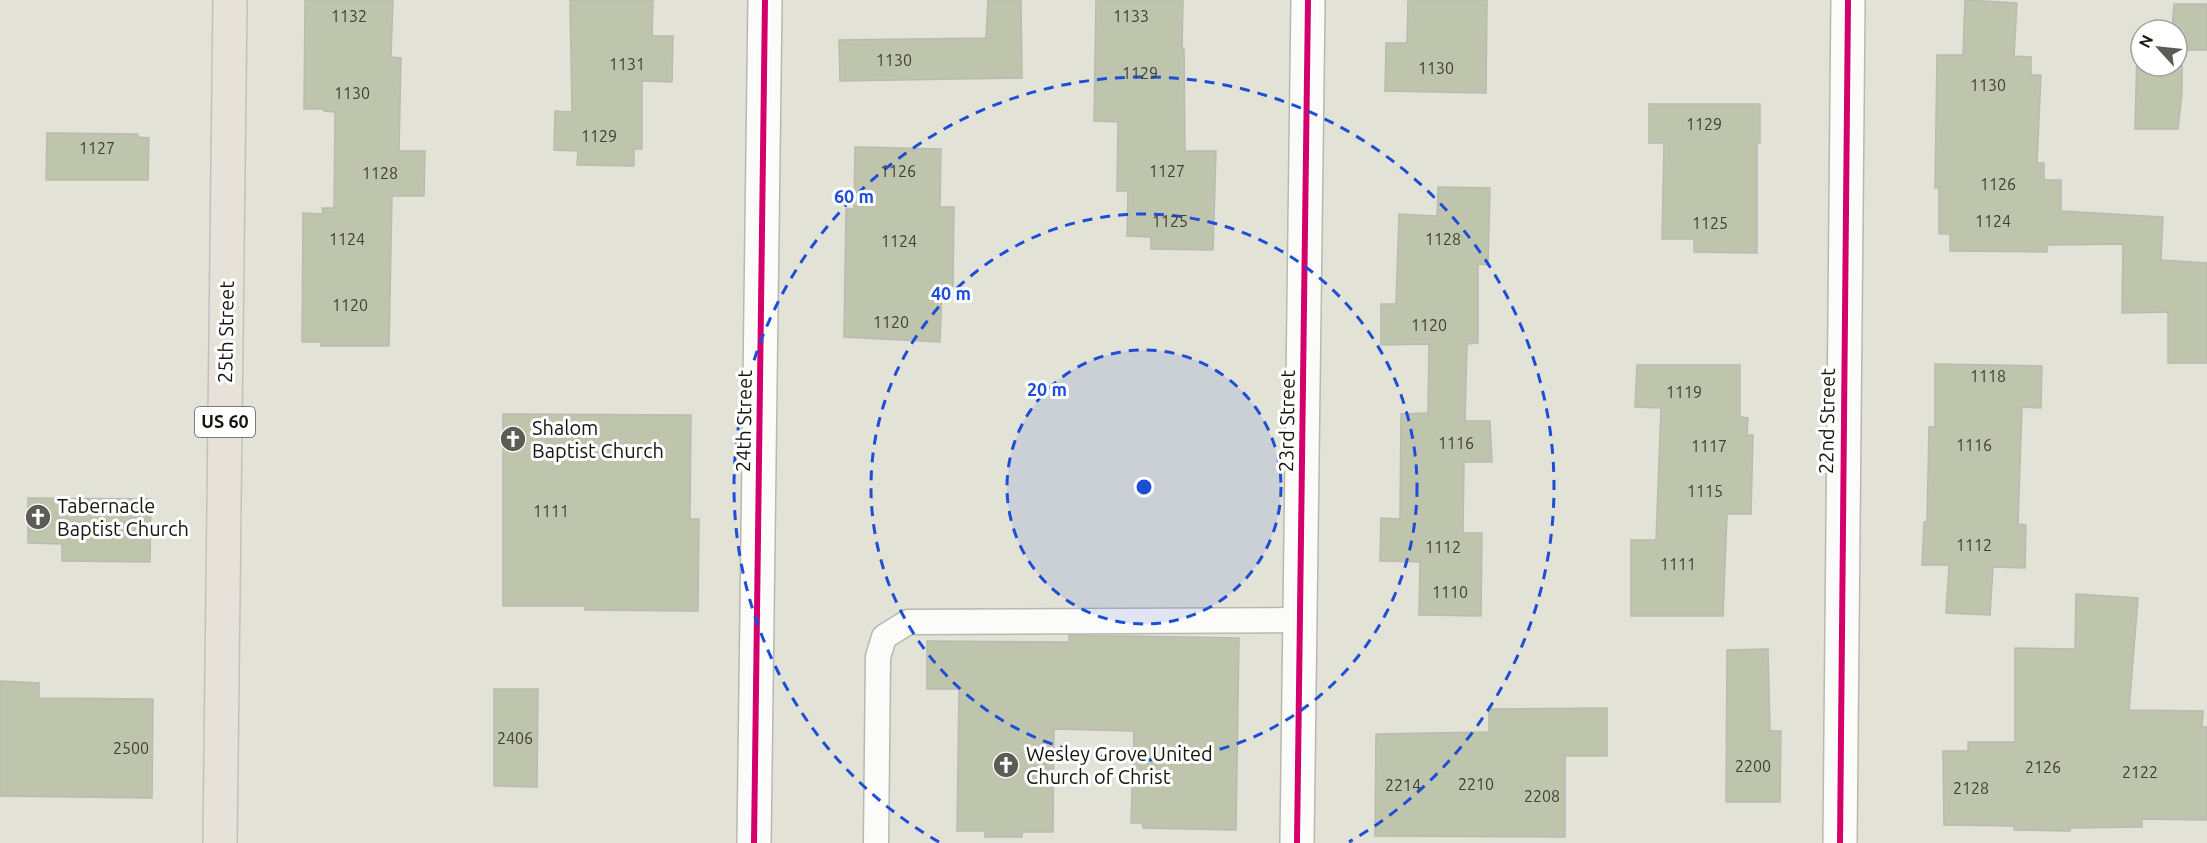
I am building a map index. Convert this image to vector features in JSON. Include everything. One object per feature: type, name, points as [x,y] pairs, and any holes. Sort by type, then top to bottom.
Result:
[{"type":"main road","name":"25th Street","points":[[220,843],[230,0]]},
{"type":"street","name":"24th Street","points":[[754,843],[759,618],[765,0]]},
{"type":"street","name":"23rd Street","points":[[1297,843],[1308,0]]},
{"type":"street","name":"22nd Street","points":[[1840,843],[1848,0]]},
{"type":"lane","points":[[876,843],[878,657],[884,637],[908,622],[1301,620]]},
{"type":"building","points":[[305,0],[393,0],[391,57],[401,58],[399,151],[425,151],[424,196],[392,196],[389,346],[321,346],[321,342],[302,342],[303,213],[323,214],[322,208],[334,208],[335,112],[324,111],[324,109],[304,109]]},
{"type":"building","points":[[570,0],[653,0],[652,36],[673,36],[672,82],[642,81],[642,149],[634,149],[634,166],[577,165],[578,151],[554,150],[555,111],[572,112]]},
{"type":"building","points":[[988,0],[1021,0],[1022,78],[840,81],[839,40],[986,38]]},
{"type":"building","points":[[1096,0],[1183,0],[1185,151],[1216,151],[1213,250],[1151,249],[1151,237],[1127,236],[1128,191],[1117,191],[1118,122],[1094,121]]},
{"type":"building","points":[[1408,0],[1487,0],[1486,93],[1385,91],[1386,43],[1407,43]]},
{"type":"building","points":[[1965,0],[2017,3],[2014,56],[2031,57],[2031,75],[2041,75],[2037,163],[2044,163],[2044,180],[2061,180],[2061,211],[2163,217],[2161,260],[2207,263],[2207,363],[2168,363],[2168,312],[2122,313],[2123,244],[2047,245],[2047,252],[1950,251],[1950,234],[1939,234],[1939,188],[1935,188],[1937,55],[1963,55]]},
{"type":"building","points":[[2174,4],[2207,4],[2207,50],[2189,50],[2189,18],[2173,18]]},
{"type":"building","points":[[2136,78],[2182,78],[2178,129],[2135,129]]},
{"type":"building","points":[[1649,104],[1760,104],[1760,143],[1757,143],[1757,253],[1694,252],[1694,239],[1662,239],[1664,143],[1649,143]]},
{"type":"building","points":[[47,133],[138,134],[138,137],[149,138],[148,180],[46,180]]},
{"type":"building","points":[[855,147],[941,149],[940,207],[954,207],[953,286],[942,286],[940,342],[844,337],[846,209],[854,209]]},
{"type":"building","points":[[1438,187],[1490,188],[1488,265],[1478,264],[1478,343],[1467,344],[1465,421],[1490,421],[1492,462],[1464,462],[1463,533],[1482,533],[1481,616],[1419,615],[1420,562],[1380,561],[1381,518],[1400,519],[1401,414],[1428,413],[1429,344],[1381,345],[1381,304],[1396,304],[1399,214],[1437,216]]},
{"type":"building","points":[[1935,364],[2042,366],[2041,408],[2022,407],[2018,524],[2026,525],[2025,568],[1993,567],[1990,615],[1946,613],[1949,565],[1922,565],[1924,522],[1927,522],[1929,427],[1935,427]]},
{"type":"building","points":[[1637,365],[1740,365],[1740,417],[1748,418],[1747,435],[1753,435],[1751,514],[1727,514],[1723,616],[1631,616],[1631,540],[1656,540],[1661,408],[1635,407]]},
{"type":"building","points":[[503,414],[691,415],[690,519],[699,519],[698,611],[585,610],[585,606],[503,606]]},
{"type":"building","points":[[28,498],[151,499],[150,562],[62,561],[62,544],[28,543]]},
{"type":"building","points":[[2076,594],[2138,598],[2129,710],[2203,711],[2202,727],[2207,727],[2207,820],[2142,819],[2142,827],[2070,828],[2070,831],[2014,830],[2014,826],[1944,825],[1943,751],[1968,751],[1968,742],[2015,742],[2015,648],[2075,649]]},
{"type":"building","name":"Wesley Grove United Church of Christ","points":[[1069,635],[1239,638],[1236,830],[1143,828],[1142,823],[1131,823],[1134,731],[1054,729],[1053,832],[1022,832],[1022,837],[985,837],[985,831],[957,831],[959,689],[927,689],[927,641],[1069,642]]},
{"type":"building","points":[[1768,649],[1770,731],[1781,731],[1780,802],[1726,802],[1727,650]]},
{"type":"building","points":[[0,681],[39,683],[39,698],[153,699],[152,798],[0,796]]},
{"type":"building","points":[[494,689],[538,689],[537,787],[494,786]]},
{"type":"building","points":[[1607,708],[1607,756],[1565,756],[1565,837],[1375,836],[1376,734],[1489,732],[1489,709]]},
{"type":"cycle path","points":[[754,843],[765,0]]},
{"type":"cycle path","points":[[1297,843],[1308,0]]},
{"type":"cycle path","points":[[1840,843],[1848,0]]},
{"type":"place","name":"Shalom Baptist Church","points":[[513,439]]},
{"type":"place","name":"Tabernacle Baptist Church","points":[[38,517]]},
{"type":"place","name":"Wesley Grove United Church of Christ","points":[[1006,765]]}]
